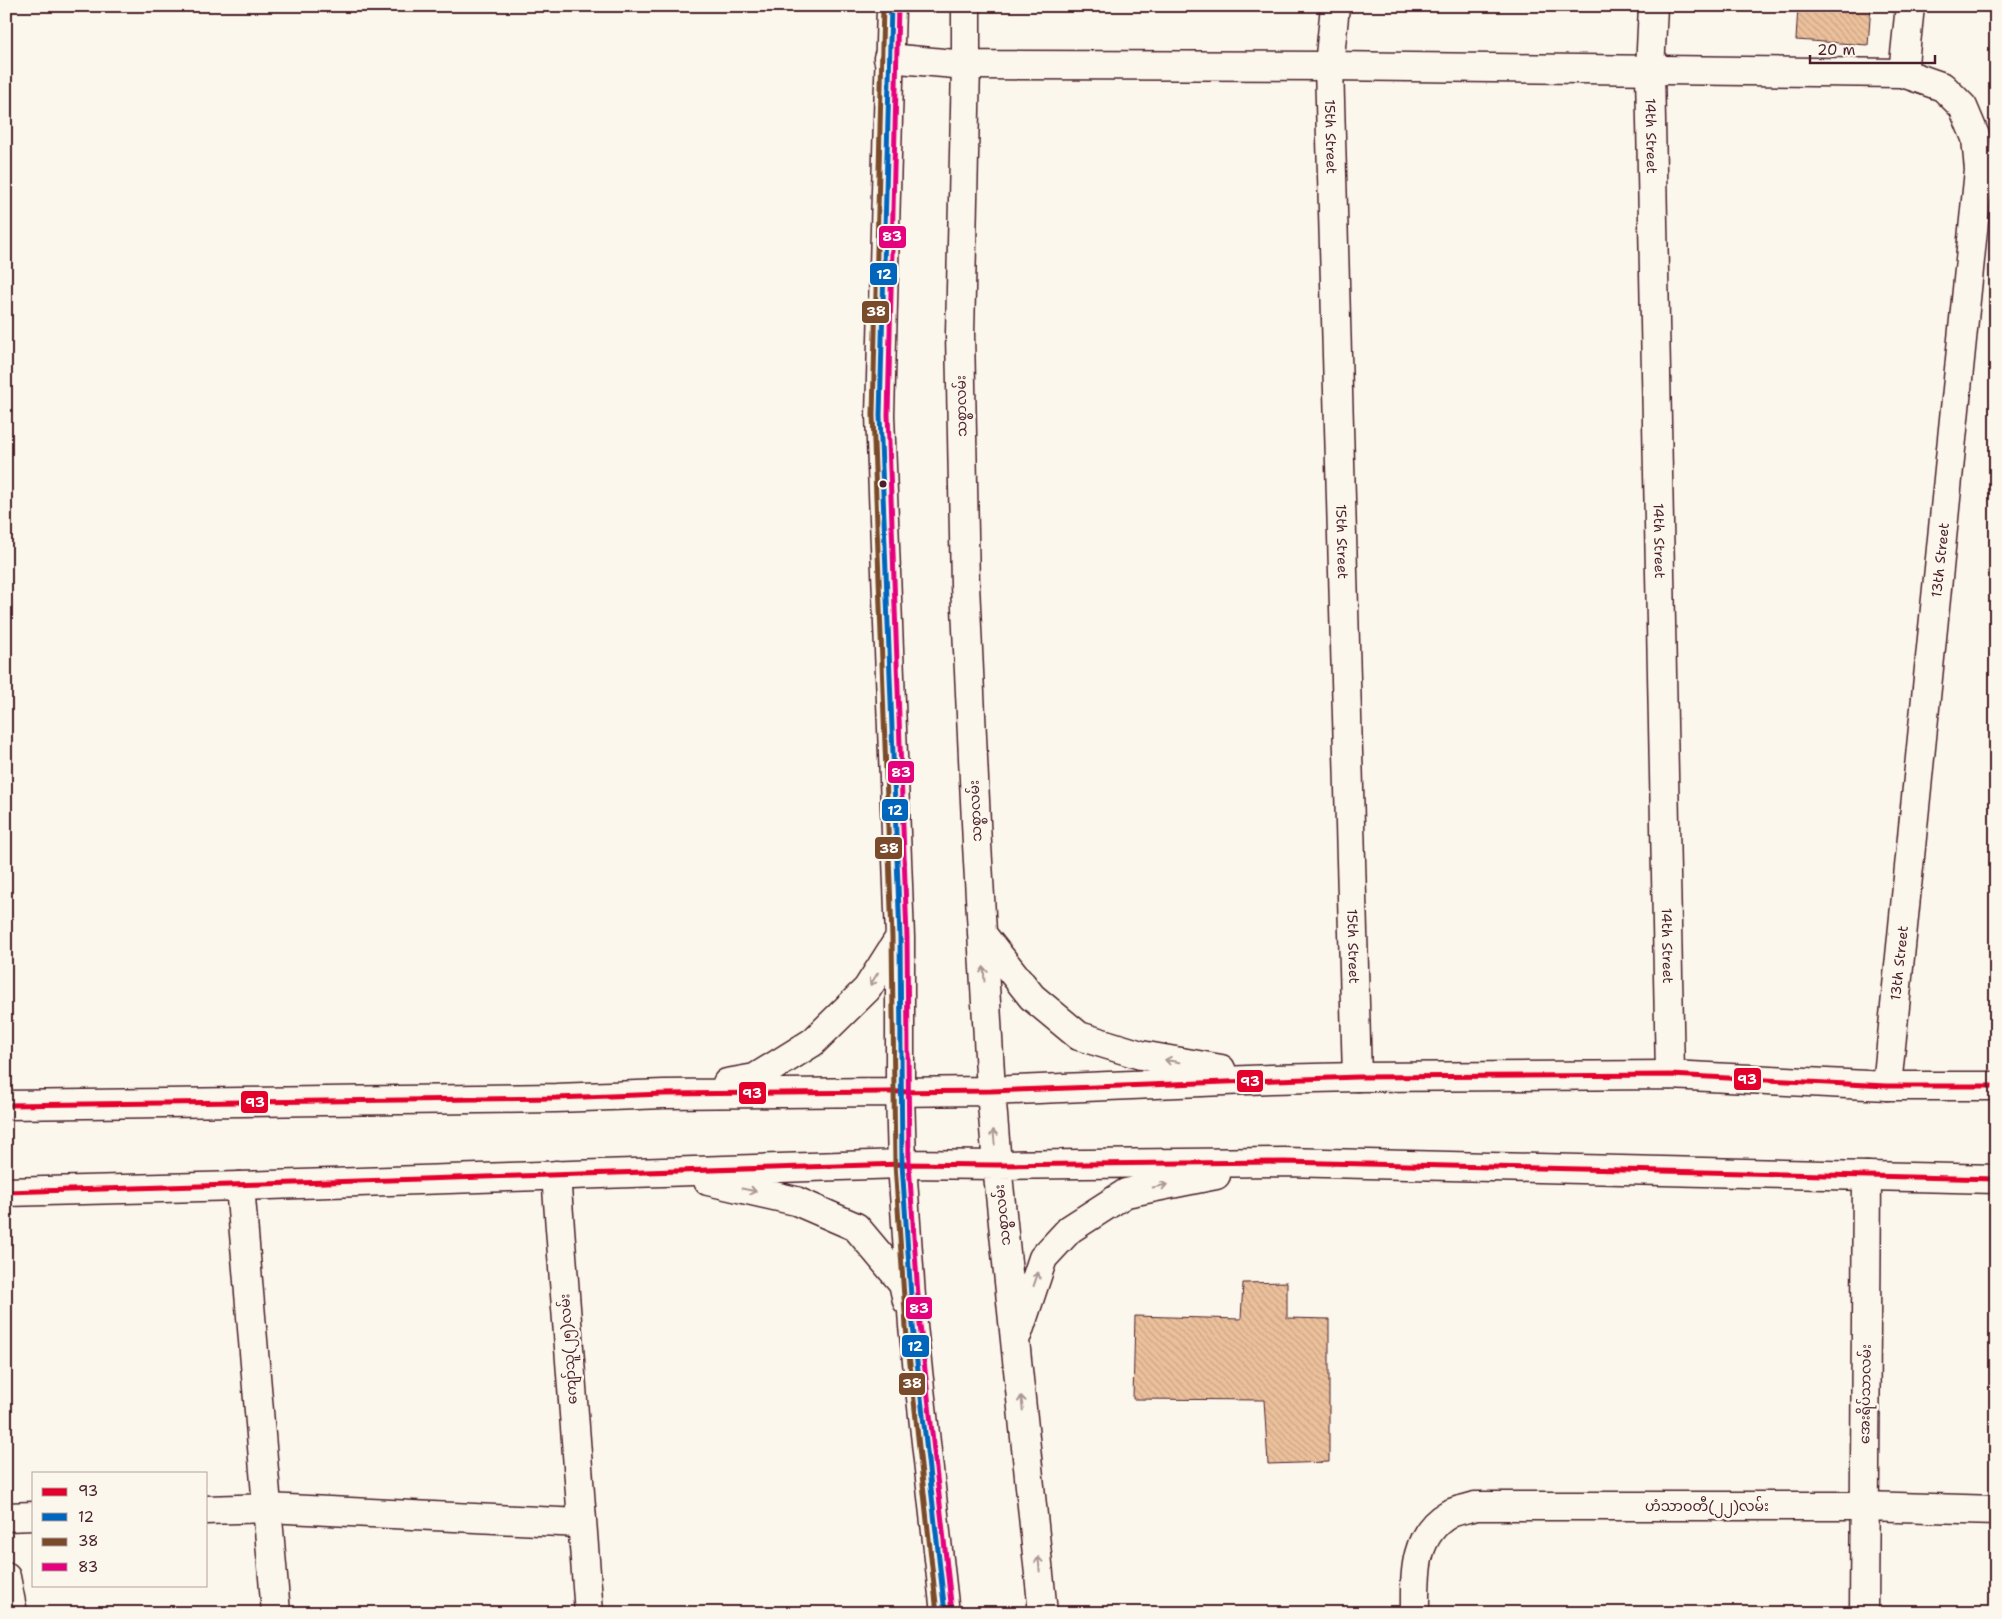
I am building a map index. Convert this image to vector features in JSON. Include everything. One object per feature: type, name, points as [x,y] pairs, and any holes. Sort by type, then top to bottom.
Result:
[{"type":"main road","points":[[891,6],[888,58],[880,415],[900,937],[902,1164],[913,1326],[945,1613]]},
{"type":"main road","name":"သစ္စာလမ်း","points":[[966,6],[960,334],[965,585],[990,1091],[996,1165],[1043,1613]]},
{"type":"main road","name":"15th Street","points":[[1335,6],[1329,66],[1357,1077]]},
{"type":"main road","name":"14th Street","points":[[1653,6],[1650,71],[1670,1075]]},
{"type":"main road","points":[[1903,73],[1910,6]]},
{"type":"main road","name":"13th Street","points":[[888,58],[966,65],[1329,66],[1903,73],[1943,86],[1963,107],[1976,138],[1979,170],[1887,1086]]},
{"type":"main road","points":[[982,934],[1032,997],[1079,1036],[1141,1055],[1271,1078]]},
{"type":"main road","points":[[664,1094],[755,1078],[813,1042],[868,989],[900,937]]},
{"type":"main road","points":[[6,1105],[556,1098],[664,1094],[990,1091],[1271,1078],[1357,1077],[1670,1075],[1887,1086],[1996,1086]]},
{"type":"main road","points":[[1015,1342],[1043,1258],[1070,1229],[1126,1193],[1284,1162]]},
{"type":"main road","points":[[6,1192],[902,1164],[1284,1162],[1996,1179]]},
{"type":"main road","points":[[667,1172],[796,1200],[856,1227],[903,1283],[913,1326]]},
{"type":"main road","name":"ကျော်သူ(၂၅)လမ်း","points":[[556,1175],[589,1613]]},
{"type":"main road","name":"အေးရိပ်သာလမ်း","points":[[1864,1613],[1867,1176]]},
{"type":"main road","points":[[240,1186],[276,1613]]},
{"type":"main road","name":"ဟံသာဝတီ(၂၂)လမ်း","points":[[1415,1613],[1415,1567],[1426,1533],[1449,1514],[1475,1506],[1864,1506],[1996,1510]]},
{"type":"main road","points":[[208,1510],[267,1508],[581,1523]]},
{"type":"main road","points":[[6,1517],[32,1516]]},
{"type":"main road","points":[[6,1577],[13,1613]]},
{"type":"building","points":[[1798,6],[1871,6],[1868,45],[1796,40]]},
{"type":"building","points":[[1287,1282],[1287,1318],[1329,1319],[1329,1462],[1268,1464],[1264,1400],[1133,1399],[1135,1316],[1241,1319],[1243,1283]]},
{"type":"transit line","name":"38","points":[[883,6],[873,415],[892,937],[895,1164],[906,1327],[937,1613]]},
{"type":"transit line","name":"12","points":[[891,6],[880,415],[900,937],[902,1164],[913,1326],[945,1613]]},
{"type":"transit line","name":"83","points":[[898,6],[888,415],[907,937],[909,1164],[920,1325],[952,1612]]},
{"type":"transit line","name":"93","points":[[6,1105],[556,1098],[664,1094],[991,1091],[1357,1077],[1670,1075],[1887,1086],[1996,1086]]},
{"type":"transit line","name":"93","points":[[6,1192],[902,1164],[1284,1162],[1996,1179]]}]
